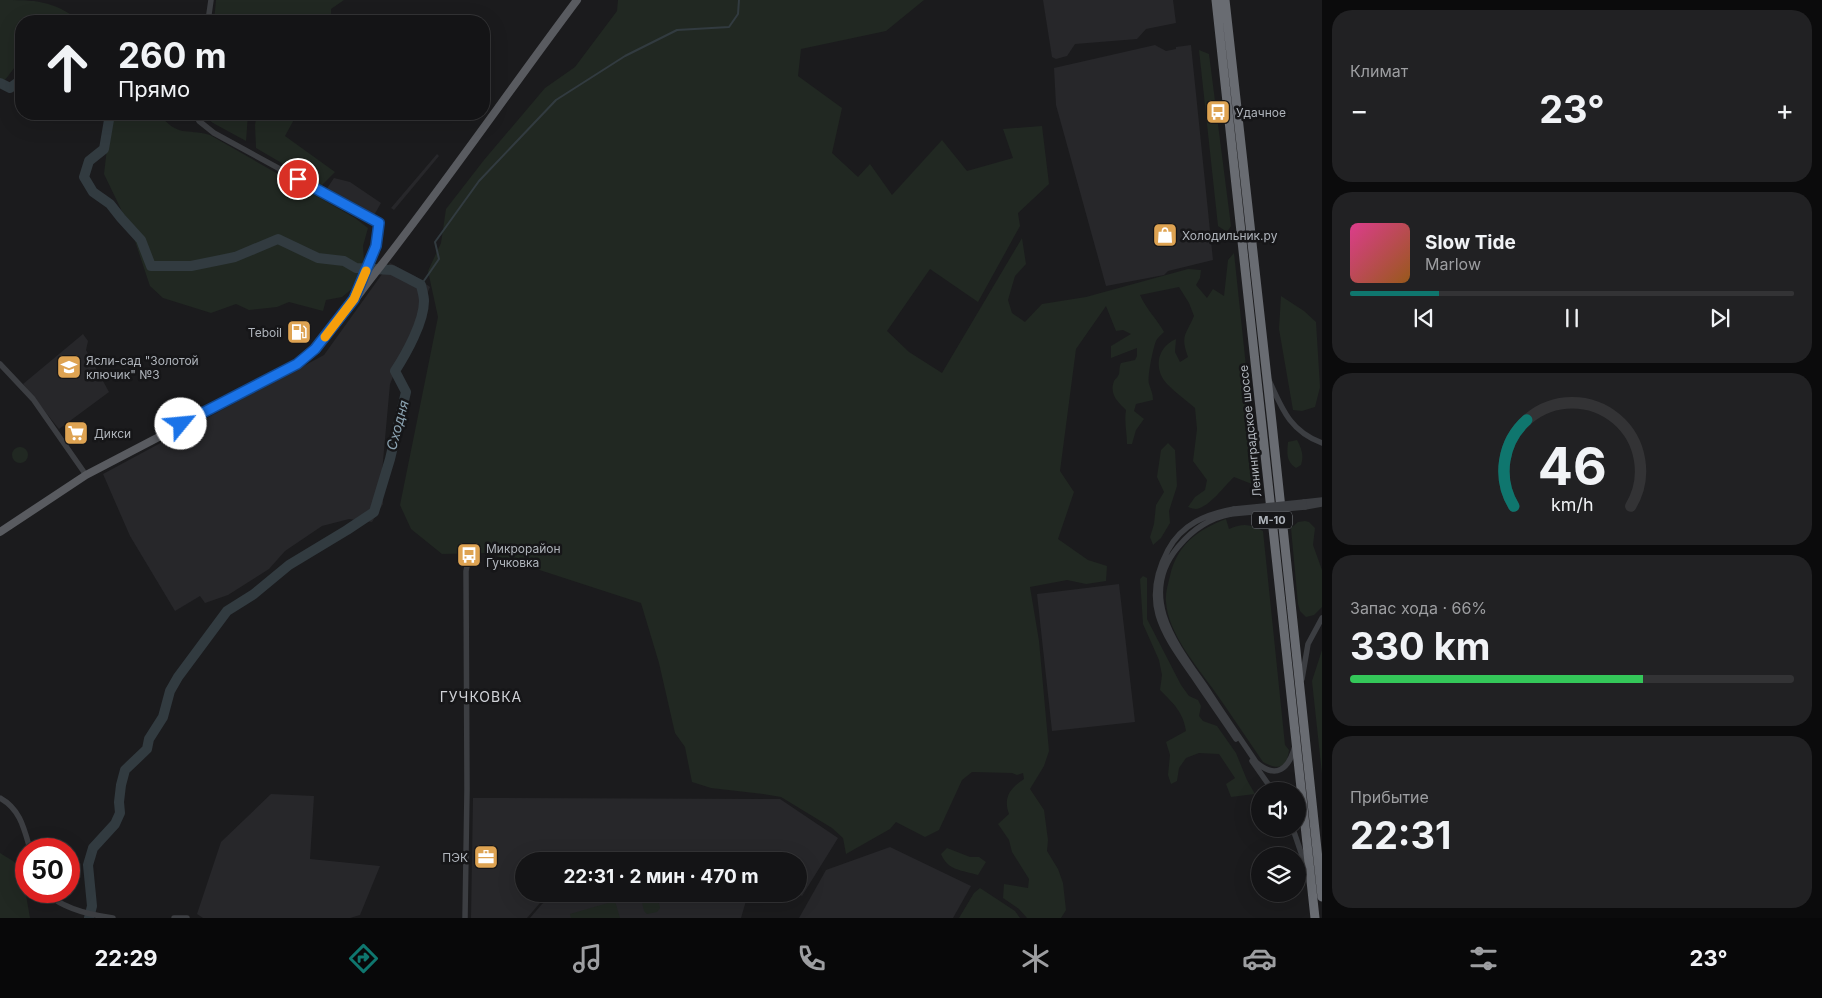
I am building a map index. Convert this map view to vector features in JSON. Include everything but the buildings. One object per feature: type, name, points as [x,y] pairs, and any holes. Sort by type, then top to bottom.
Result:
[{"type":"highway","name":"Ленинградское шоссе","points":[[1216,0],[1296,736],[1317,896]]},
{"type":"highway","name":"Ленинградское шоссе","points":[[1225,0],[1300,688],[1317,896],[1315,918]]},
{"type":"main road","points":[[490,119],[577,0]]},
{"type":"main road","points":[[0,532],[86,475],[297,364],[315,349],[354,299],[366,279],[392,252],[489,120]]},
{"type":"street","points":[[209,15],[211,0]]},
{"type":"street","points":[[198,120],[214,133],[379,223],[376,246],[366,279]]},
{"type":"street","points":[[0,364],[33,399],[86,475]]},
{"type":"street","points":[[1267,373],[1284,413],[1302,432],[1322,443]]},
{"type":"street","points":[[1304,505],[1322,500]]},
{"type":"street","points":[[1267,782],[1168,640],[1162,628],[1156,604],[1156,580],[1170,546],[1186,530],[1205,516],[1214,512],[1322,504]]},
{"type":"street","points":[[1232,512],[1215,517],[1203,524],[1174,550],[1164,572],[1162,582],[1160,596],[1162,612],[1172,638],[1256,762],[1270,771],[1282,769],[1287,765],[1292,756],[1296,736]]},
{"type":"street","points":[[465,918],[467,790],[466,571],[468,562]]},
{"type":"street","points":[[1300,688],[1308,644],[1322,618]]},
{"type":"street","points":[[0,798],[15,810],[20,818],[26,838]]},
{"type":"street","points":[[1296,837],[1317,896]]},
{"type":"street","points":[[62,903],[97,915],[113,918]]},
{"type":"street","points":[[174,918],[187,918]]},
{"type":"shaded area","points":[[0,0],[34,1],[52,5],[71,15],[15,15],[15,67],[5,80],[0,78]]},
{"type":"shaded area","points":[[216,0],[344,0],[331,9],[331,15],[215,15]]},
{"type":"shaded area","points":[[618,0],[924,0],[886,31],[801,49],[798,76],[842,108],[832,153],[858,177],[870,164],[892,195],[942,140],[967,171],[1013,158],[1003,129],[1042,126],[1049,184],[1018,213],[1020,226],[978,302],[930,269],[887,331],[909,352],[942,373],[1022,238],[1026,264],[1015,276],[1008,300],[1012,313],[1025,322],[1042,304],[1086,297],[1188,269],[1201,270],[1200,278],[1196,285],[1207,298],[1213,289],[1224,296],[1228,260],[1234,253],[1258,480],[1257,486],[1234,477],[1206,504],[1196,509],[1188,507],[1195,497],[1205,490],[1207,480],[1193,461],[1197,429],[1195,408],[1167,384],[1160,372],[1159,365],[1161,353],[1165,347],[1176,339],[1175,352],[1180,362],[1188,357],[1184,339],[1194,316],[1189,303],[1179,287],[1140,295],[1164,332],[1156,341],[1153,350],[1149,384],[1153,400],[1136,404],[1134,411],[1144,419],[1136,430],[1132,444],[1127,444],[1126,410],[1115,398],[1113,386],[1119,374],[1121,363],[1135,360],[1137,348],[1111,358],[1111,346],[1131,334],[1123,330],[1116,331],[1106,306],[1076,349],[1060,471],[1074,492],[1058,539],[1088,560],[1107,566],[1106,581],[1086,584],[1067,580],[1030,587],[1039,641],[1049,751],[1044,766],[1030,789],[1044,810],[1048,840],[1047,851],[1058,869],[1063,883],[1066,910],[1061,918],[1027,918],[1019,909],[1003,898],[1004,884],[1028,888],[1029,879],[1012,852],[1009,840],[998,824],[1009,814],[1007,798],[1015,786],[1024,779],[1023,773],[1017,775],[1012,773],[972,772],[962,780],[939,830],[925,837],[896,822],[890,829],[846,854],[843,838],[832,828],[781,797],[711,788],[692,782],[685,747],[675,733],[659,663],[641,603],[487,553],[442,554],[411,529],[400,505],[438,317],[428,271],[441,243],[446,209],[484,160],[545,88],[575,67],[617,11]]},
{"type":"shaded area","points":[[1043,0],[1173,0],[1176,23],[1146,29],[1137,39],[1075,44],[1067,56],[1056,59],[1052,57]]},
{"type":"shaded area","points":[[1155,45],[1166,51],[1176,49],[1176,47],[1191,45],[1213,260],[1168,271],[1164,275],[1106,286],[1056,105],[1054,68]]},
{"type":"shaded area","points":[[1199,50],[1209,54],[1231,226],[1227,232],[1218,226]]},
{"type":"shaded area","points":[[110,120],[164,120],[183,131],[210,135],[355,218],[368,228],[363,246],[364,260],[353,288],[342,297],[326,300],[323,311],[289,302],[277,307],[249,310],[236,304],[211,313],[163,298],[150,286],[132,232],[104,174]]},
{"type":"shaded area","points":[[209,120],[248,120],[246,141]]},
{"type":"shaded area","points":[[256,120],[294,120],[285,136],[335,172],[321,186],[256,148]]},
{"type":"shaded area","points":[[437,154],[439,156],[394,210],[391,208]]},
{"type":"shaded area","points":[[334,178],[350,182],[381,203],[373,217],[326,190]]},
{"type":"shaded area","points":[[390,263],[415,276],[430,287],[390,384],[382,472],[383,504],[372,522],[349,519],[322,526],[285,551],[269,569],[228,595],[205,603],[200,596],[175,611],[130,536],[103,474],[324,355]]},
{"type":"shaded area","points":[[1281,296],[1304,311],[1316,322],[1320,387],[1315,407],[1302,411],[1293,410],[1279,329]]},
{"type":"shaded area","name":"Ясли-сад \"Золотой ключик\" №3","points":[[83,334],[88,341],[86,350],[109,392],[59,429],[23,384]]},
{"type":"shaded area","points":[[1297,440],[1301,449],[1302,459],[1301,465],[1296,468],[1289,460],[1287,450],[1288,442]]},
{"type":"shaded area","points":[[1168,443],[1175,450],[1177,486],[1169,511],[1170,523],[1161,538],[1153,545],[1150,537],[1154,524],[1156,505],[1164,492],[1157,477],[1161,450]]},
{"type":"shaded area","points":[[20,447],[28,455],[20,463],[12,455]]},
{"type":"shaded area","points":[[1226,519],[1229,529],[1247,525],[1263,531],[1285,745],[1289,750],[1284,764],[1277,767],[1263,762],[1191,659],[1177,637],[1168,614],[1166,592],[1168,582],[1173,565],[1183,547],[1206,528]]},
{"type":"shaded area","points":[[1305,521],[1315,528],[1313,545],[1322,570],[1322,607],[1314,615],[1306,617],[1300,611],[1298,604],[1291,528],[1298,522]]},
{"type":"shaded area","points":[[1143,576],[1147,578],[1147,619],[1181,685],[1189,696],[1198,700],[1201,706],[1199,716],[1203,721],[1217,726],[1236,753],[1251,787],[1251,794],[1231,797],[1226,784],[1235,778],[1219,754],[1199,753],[1186,758],[1179,768],[1177,781],[1171,784],[1168,775],[1170,755],[1166,742],[1186,731],[1185,724],[1174,704],[1160,690],[1162,675],[1159,660],[1143,624],[1140,579]]},
{"type":"shaded area","points":[[1119,584],[1135,722],[1052,731],[1037,594]]},
{"type":"shaded area","points":[[1322,650],[1322,774],[1312,681]]},
{"type":"shaded area","points":[[271,794],[314,796],[310,859],[380,866],[360,915],[350,918],[203,918],[197,914],[221,842]]},
{"type":"shaded area","points":[[473,798],[780,799],[838,838],[807,888],[807,852],[515,852],[515,902],[542,902],[527,918],[471,918]]},
{"type":"shaded area","points":[[890,847],[971,886],[953,918],[799,918],[826,870]]},
{"type":"shaded area","points":[[947,848],[970,857],[979,857],[986,862],[978,875],[956,869],[947,864],[941,854]]},
{"type":"shaded area","points":[[0,853],[15,862],[15,903],[27,903],[30,918],[0,918]]},
{"type":"shaded area","points":[[980,888],[1015,911],[1020,918],[959,918],[974,893]]},
{"type":"shaded area","points":[[545,902],[746,902],[741,918],[530,918]]},
{"type":"shaded area","points":[[615,902],[620,918],[571,918],[570,914]]},
{"type":"shaded area","points":[[642,902],[659,902],[660,908],[657,912],[647,914],[644,911]]},
{"type":"waterway","points":[[421,285],[439,259],[435,242],[479,181],[556,100],[625,56],[677,30],[729,27],[738,14],[739,0]]},
{"type":"waterway","name":"Сходня","points":[[0,83],[10,88],[15,84]]},
{"type":"waterway","name":"Сходня","points":[[89,918],[92,906],[88,865],[93,848],[115,824],[120,813],[119,802],[125,770],[147,749],[149,739],[163,717],[170,691],[178,677],[227,611],[254,594],[289,565],[374,512],[390,459],[406,392],[395,371],[418,328],[424,301],[421,285],[392,270],[356,268],[344,261],[318,258],[278,239],[235,257],[191,266],[151,266],[141,240],[110,204],[93,192],[84,177],[89,161],[104,149],[109,120]]},
{"type":"slow traffic","points":[[325,337],[354,299],[366,271]]},
{"type":"place","name":"Удачное","points":[[1218,112]]},
{"type":"place","name":"Холодильник.ру","points":[[1165,235]]},
{"type":"place","name":"Teboil","points":[[299,332]]},
{"type":"place","name":"Ясли-сад \"Золотой ключик\" №3","points":[[69,367]]},
{"type":"place","name":"Дикси","points":[[76,433]]},
{"type":"place","name":"Микрорайон Гучковка","points":[[469,555]]},
{"type":"place","name":"ПЭК","points":[[486,857]]},
{"type":"district","name":"ГУЧКОВКА","points":[[481,696]]},
{"type":"route","points":[[181,424],[304,359],[327,336],[354,299],[376,246],[379,223],[298,179]]}]
